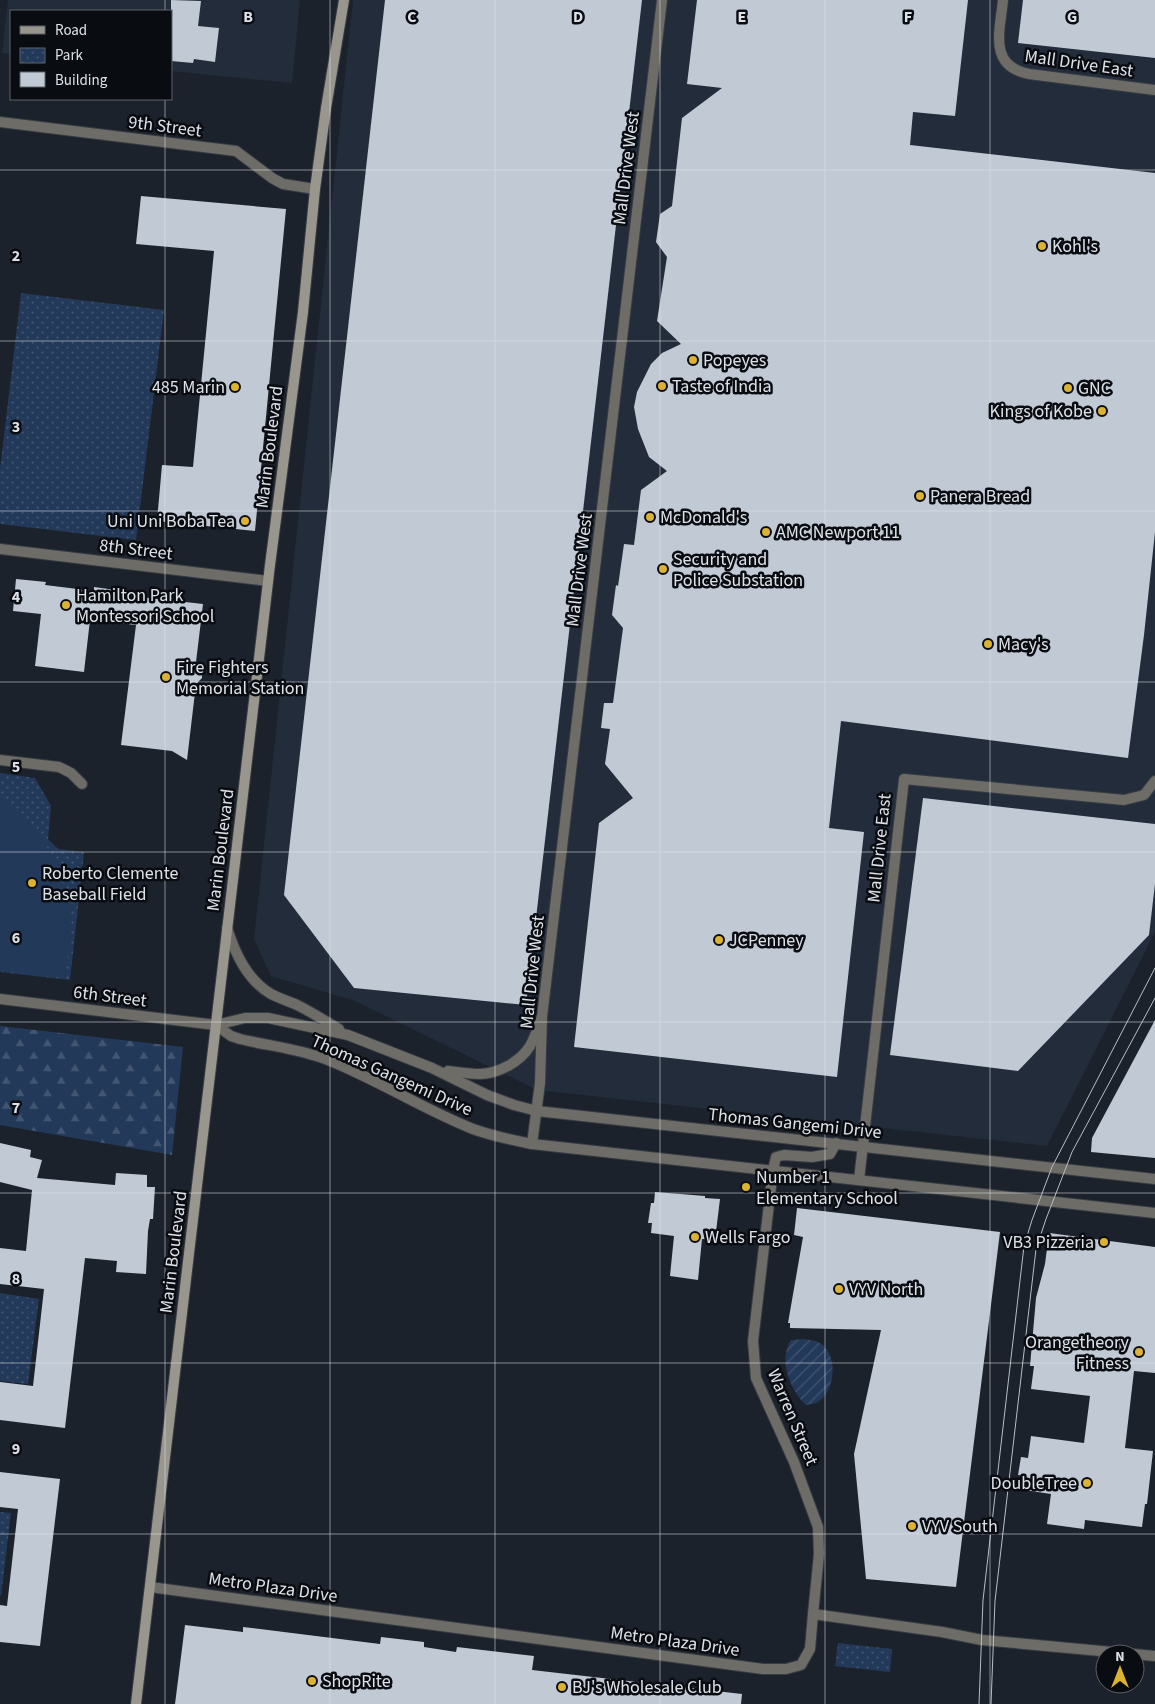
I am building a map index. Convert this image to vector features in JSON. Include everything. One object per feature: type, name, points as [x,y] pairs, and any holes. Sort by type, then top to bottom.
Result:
[{"type":"main road","name":"Marin Boulevard","points":[[136,1704],[268,581],[303,312],[315,189],[344,0]]},
{"type":"street","name":"Mall Drive West","points":[[532,1144],[537,1111],[542,1017],[662,0]]},
{"type":"street","name":"Mall Drive East","points":[[1003,0],[999,47],[1001,56],[1011,68],[1029,74],[1155,90]]},
{"type":"street","name":"9th Street","points":[[0,122],[236,151],[283,184],[315,189]]},
{"type":"street","name":"8th Street","points":[[0,549],[268,581]]},
{"type":"street","points":[[0,760],[59,767],[71,773],[82,784]]},
{"type":"street","name":"Mall Drive East","points":[[859,1180],[904,779],[1124,800],[1144,795],[1155,782]]},
{"type":"street","points":[[227,928],[244,967],[260,986],[269,993],[296,1004],[348,1035]]},
{"type":"street","name":"6th Street","points":[[0,1000],[216,1025]]},
{"type":"street","points":[[432,1068],[481,1074],[501,1069],[525,1053],[542,1017]]},
{"type":"street","name":"Thomas Gangemi Drive","points":[[216,1025],[245,1018],[268,1018],[348,1035],[432,1068],[487,1095],[537,1111],[1155,1180]]},
{"type":"street","name":"Thomas Gangemi Drive","points":[[216,1025],[231,1036],[240,1039],[294,1050],[327,1060],[443,1116],[474,1129],[506,1139],[532,1144],[1155,1213]]},
{"type":"street","points":[[773,1170],[776,1158],[784,1155],[812,1157],[830,1154],[836,1144]]},
{"type":"street","name":"Warren Street","points":[[773,1170],[753,1354],[756,1378],[794,1462],[818,1527],[819,1554],[813,1614]]},
{"type":"street","name":"Metro Plaza Drive","points":[[150,1587],[763,1669],[786,1669],[801,1665],[810,1649],[813,1614]]},
{"type":"street","points":[[813,1614],[942,1632],[982,1640],[1155,1656]]},
{"type":"shaded area","points":[[8,0],[300,0],[292,83],[172,71],[172,10],[10,10],[10,54],[2,53]]},
{"type":"shaded area","points":[[353,0],[1155,0],[1155,932],[1047,1146],[537,1090],[355,1001],[271,976],[254,939]]},
{"type":"green space","points":[[21,293],[164,310],[136,540],[0,524],[0,469]]},
{"type":"green space","name":"Roberto Clemente Baseball Field","points":[[0,773],[35,778],[51,806],[48,839],[58,849],[84,852],[70,980],[0,972]]},
{"type":"green space","name":"Roberto Clemente Baseball Field","points":[[0,796],[19,810],[39,835],[48,848],[61,877],[69,908],[70,924],[65,978],[0,971]]},
{"type":"green space","points":[[0,1026],[183,1047],[172,1155],[0,1125]]},
{"type":"green space","points":[[0,1293],[39,1299],[28,1384],[0,1381]]},
{"type":"green space","points":[[791,1340],[816,1341],[825,1347],[832,1362],[833,1372],[829,1389],[824,1397],[817,1403],[806,1405],[800,1399],[791,1383],[786,1365],[787,1348]]},
{"type":"green space","points":[[0,1512],[11,1513],[1,1596],[0,1596]]},
{"type":"green space","points":[[838,1643],[892,1649],[890,1672],[835,1666]]},
{"type":"building","points":[[171,0],[201,1],[198,26],[219,28],[215,62],[194,59],[193,63],[172,61]]},
{"type":"building","points":[[385,0],[642,0],[526,1005],[354,988],[284,895]]},
{"type":"building","points":[[697,0],[968,0],[955,116],[913,112],[910,145],[1155,173],[1155,532],[1128,758],[841,721],[829,828],[864,832],[837,1077],[574,1047],[599,823],[633,798],[605,764],[610,729],[601,728],[604,703],[613,703],[623,628],[612,615],[616,585],[618,586],[624,544],[634,545],[641,490],[667,471],[649,457],[638,429],[634,407],[637,392],[651,364],[662,353],[681,344],[657,321],[667,257],[656,242],[660,214],[672,206],[682,118],[722,88],[687,84]]},
{"type":"building","points":[[1023,0],[1155,0],[1155,58],[1018,43]]},
{"type":"building","name":"485 Marin","points":[[141,196],[286,209],[255,531],[157,521],[162,465],[193,467],[214,251],[136,244]]},
{"type":"building","name":"Fire Fighters Memorial Station","points":[[16,579],[46,582],[45,585],[94,591],[94,587],[123,591],[123,595],[203,604],[196,662],[202,670],[202,678],[196,684],[187,760],[172,751],[121,745],[136,625],[90,620],[84,672],[35,666],[41,614],[13,611]]},
{"type":"building","points":[[923,798],[1155,824],[1155,884],[1149,935],[1018,1071],[890,1055]]},
{"type":"building","points":[[1155,1020],[1155,1158],[1091,1152],[1092,1138]]},
{"type":"building","points":[[0,1143],[31,1150],[30,1157],[42,1160],[37,1178],[115,1185],[116,1173],[147,1175],[147,1187],[155,1187],[153,1219],[150,1219],[148,1231],[146,1274],[116,1272],[117,1261],[85,1258],[65,1428],[0,1420],[0,1382],[33,1386],[44,1289],[0,1284],[0,1248],[26,1251],[32,1190],[0,1182]]},
{"type":"building","name":"Wells Fargo","points":[[655,1192],[720,1199],[715,1240],[702,1239],[698,1280],[670,1276],[674,1236],[651,1233],[652,1223],[648,1223]]},
{"type":"building","points":[[797,1208],[1000,1232],[956,1587],[866,1579],[854,1454],[881,1330],[790,1328],[790,1323],[788,1323],[803,1237],[794,1235]]},
{"type":"building","points":[[1049,1233],[1155,1247],[1155,1373],[1134,1371],[1125,1448],[1153,1451],[1147,1504],[1145,1504],[1142,1527],[1085,1520],[1084,1529],[1047,1524],[1051,1494],[1024,1490],[1025,1476],[1018,1475],[1021,1457],[1028,1458],[1031,1436],[1084,1443],[1090,1396],[1031,1389],[1034,1366],[1030,1366],[1036,1298],[1045,1264]]},
{"type":"building","points":[[0,1472],[60,1479],[40,1646],[0,1642],[0,1605],[7,1606],[18,1509],[0,1507]]},
{"type":"building","name":"ShopRite","points":[[185,1625],[243,1632],[243,1627],[380,1644],[381,1637],[424,1642],[424,1647],[456,1652],[457,1647],[534,1656],[532,1670],[742,1694],[741,1704],[175,1704]]},
{"type":"tram line","points":[[979,1704],[983,1600],[1024,1246],[1052,1167],[1155,968]]},
{"type":"tram line","points":[[991,1704],[995,1601],[1036,1249],[1072,1152],[1155,998]]},
{"type":"place","name":"Kohl's","points":[[1042,246]]},
{"type":"place","name":"Popeyes","points":[[693,360]]},
{"type":"place","name":"Taste of India","points":[[662,386]]},
{"type":"place","name":"485 Marin","points":[[235,387]]},
{"type":"place","name":"GNC","points":[[1068,388]]},
{"type":"place","name":"Kings of Kobe","points":[[1102,411]]},
{"type":"place","name":"Panera Bread","points":[[920,496]]},
{"type":"place","name":"McDonald's","points":[[650,517]]},
{"type":"place","name":"Uni Uni Boba Tea","points":[[245,521]]},
{"type":"place","name":"AMC Newport 11","points":[[766,532]]},
{"type":"place","name":"Security and Police Substation","points":[[663,569]]},
{"type":"place","name":"Hamilton Park Montessori School","points":[[66,605]]},
{"type":"place","name":"Macy's","points":[[988,644]]},
{"type":"place","name":"Fire Fighters Memorial Station","points":[[166,677]]},
{"type":"place","name":"Roberto Clemente Baseball Field","points":[[32,883]]},
{"type":"place","name":"JCPenney","points":[[719,940]]},
{"type":"place","name":"Number 1 Elementary School","points":[[746,1187]]},
{"type":"place","name":"Wells Fargo","points":[[695,1237]]},
{"type":"place","name":"VB3 Pizzeria","points":[[1104,1242]]},
{"type":"place","name":"VYV North","points":[[839,1289]]},
{"type":"place","name":"Orangetheory Fitness","points":[[1139,1352]]},
{"type":"place","name":"DoubleTree","points":[[1087,1483]]},
{"type":"place","name":"VYV South","points":[[912,1526]]},
{"type":"place","name":"ShopRite","points":[[312,1681]]},
{"type":"place","name":"BJ's Wholesale Club","points":[[562,1687]]}]
